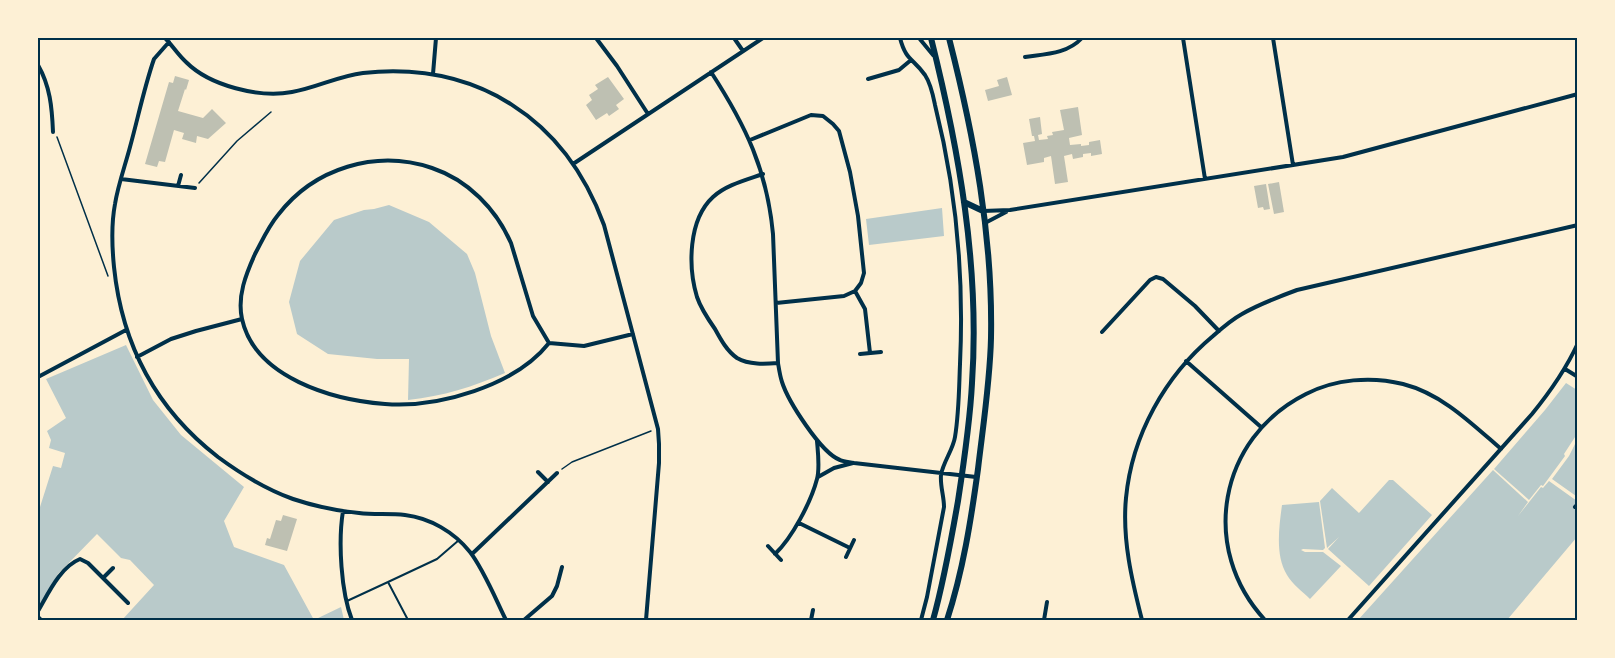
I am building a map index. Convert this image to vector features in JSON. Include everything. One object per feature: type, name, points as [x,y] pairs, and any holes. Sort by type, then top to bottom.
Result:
[{"type":"main road","points":[[931,38],[945,95],[964,202],[972,282],[973,352],[970,412],[962,475],[950,548],[933,621]]},
{"type":"main road","points":[[947,621],[963,557],[976,477],[989,378],[991,338],[984,211],[970,124],[949,38]]},
{"type":"main road","points":[[964,202],[984,211]]},
{"type":"street","points":[[165,38],[186,63],[207,77],[257,93],[293,92],[359,73],[413,71],[458,80],[486,91],[508,102],[548,133],[573,164],[597,206],[658,429],[659,463],[646,621]]},
{"type":"street","points":[[433,74],[436,38]]},
{"type":"street","points":[[596,38],[648,114]]},
{"type":"street","points":[[735,38],[743,51]]},
{"type":"street","points":[[573,164],[763,38]]},
{"type":"street","points":[[900,38],[905,53],[929,81],[936,105],[953,206],[960,288],[960,363],[955,437],[941,473],[944,507],[921,621]]},
{"type":"street","points":[[919,38],[936,58]]},
{"type":"street","points":[[1025,57],[1063,51],[1082,38]]},
{"type":"street","points":[[1183,38],[1205,179]]},
{"type":"street","points":[[1273,38],[1293,165]]},
{"type":"street","points":[[169,42],[154,59],[121,179],[115,204],[112,233],[116,282],[126,330],[146,375],[188,432],[247,478],[302,501],[343,511],[362,514],[403,514],[422,518],[459,540],[472,554],[506,621]]},
{"type":"street","points":[[1034,48],[1034,56]]},
{"type":"street","points":[[868,79],[899,70],[911,60]]},
{"type":"street","points":[[38,64],[50,92],[53,132]]},
{"type":"street","points":[[711,72],[750,140],[763,174],[772,225],[778,363],[789,398],[818,440],[839,460],[976,477]]},
{"type":"street","points":[[984,211],[1010,210],[1343,157],[1578,94]]},
{"type":"street","points":[[750,140],[811,115],[823,116],[839,131],[858,216],[864,273],[855,291],[844,296],[776,303]]},
{"type":"street","points":[[400,160],[419,164],[451,176],[467,186],[500,220],[509,238],[533,316],[549,343],[537,356],[504,378],[469,393],[450,399],[415,404],[367,403],[317,390],[292,379],[272,365],[252,342],[242,319],[242,287],[247,271],[267,231],[292,199],[306,187],[322,177],[362,163],[400,160]]},
{"type":"street","points":[[763,174],[725,189],[714,196],[697,219],[692,258],[694,282],[701,307],[730,352],[739,359],[751,363],[778,363]]},
{"type":"street","points":[[178,186],[180,175]]},
{"type":"street","points":[[121,179],[195,188]]},
{"type":"street","points":[[985,223],[1010,210]]},
{"type":"street","points":[[1142,621],[1126,539],[1126,498],[1133,460],[1146,424],[1167,386],[1186,361],[1219,331],[1240,314],[1297,290],[1578,225]]},
{"type":"street","points":[[1102,332],[1150,280],[1156,277],[1163,279],[1195,306],[1219,331]]},
{"type":"street","points":[[855,291],[865,309],[870,353]]},
{"type":"street","points":[[137,357],[171,339],[242,319]]},
{"type":"street","points":[[38,378],[126,330]]},
{"type":"street","points":[[549,343],[584,346],[633,334]]},
{"type":"street","points":[[1348,621],[1549,393],[1578,343]]},
{"type":"street","points":[[860,354],[881,352]]},
{"type":"street","points":[[1186,361],[1261,427]]},
{"type":"street","points":[[1565,369],[1578,377]]},
{"type":"street","points":[[1265,621],[1252,607],[1232,567],[1226,537],[1226,508],[1233,478],[1243,452],[1261,427],[1276,412],[1318,388],[1356,380],[1388,381],[1404,384],[1436,397],[1449,405],[1501,449]]},
{"type":"street","points":[[775,554],[799,523],[818,478],[818,440]]},
{"type":"street","points":[[818,478],[834,468],[854,463]]},
{"type":"street","points":[[538,472],[548,482]]},
{"type":"street","points":[[472,554],[557,473]]},
{"type":"street","points":[[343,511],[340,527],[346,601],[352,621]]},
{"type":"street","points":[[799,523],[850,548]]},
{"type":"street","points":[[846,557],[854,540]]},
{"type":"street","points":[[768,546],[780,560]]},
{"type":"street","points":[[38,612],[59,577],[73,562],[80,559],[128,603]]},
{"type":"street","points":[[524,621],[552,596],[562,567]]},
{"type":"street","points":[[103,578],[113,568]]},
{"type":"street","points":[[1044,621],[1047,602]]},
{"type":"street","points":[[811,621],[813,610]]},
{"type":"street","points":[[38,617],[41,621]]},
{"type":"lane","points":[[346,601],[436,559],[459,540]]},
{"type":"lane","points":[[388,582],[408,621]]},
{"type":"path","points":[[195,188],[237,141],[271,112]]},
{"type":"path","points":[[53,132],[57,137],[107,275],[116,282]]},
{"type":"path","points":[[557,473],[572,462],[658,429]]},
{"type":"shaded area","points":[[389,205],[429,222],[467,254],[475,273],[491,336],[505,373],[458,390],[408,400],[409,359],[377,359],[328,354],[297,334],[289,302],[300,261],[334,220]]},
{"type":"shaded area","points":[[942,208],[944,236],[869,245],[866,219]]},
{"type":"shaded area","points":[[126,345],[153,400],[181,435],[244,487],[224,521],[234,547],[284,565],[314,620],[122,620],[154,585],[130,560],[121,558],[97,534],[58,574],[38,608],[38,507],[40,507],[53,466],[61,468],[65,453],[49,448],[51,440],[47,431],[66,418],[46,379]]},
{"type":"shaded area","points":[[1566,383],[1577,390],[1577,434],[1564,454],[1565,456],[1543,486],[1541,485],[1529,500],[1494,469]]},
{"type":"shaded area","points":[[1575,444],[1578,445],[1578,493],[1576,496],[1552,479]]},
{"type":"shaded area","points":[[1493,470],[1528,502],[1518,516],[1541,487],[1543,488],[1549,481],[1577,501],[1577,537],[1507,620],[1358,620]]},
{"type":"shaded area","points":[[1389,480],[1393,480],[1432,515],[1369,586],[1328,549],[1339,537],[1327,548],[1320,501],[1332,488],[1359,513]]},
{"type":"shaded area","points":[[1319,502],[1325,548],[1323,550],[1301,550],[1323,552],[1341,566],[1310,599],[1292,582],[1283,567],[1279,550],[1280,523],[1282,505]]},
{"type":"shaded area","points":[[341,607],[344,620],[314,620]]},
{"type":"building","points":[[175,76],[189,80],[178,111],[203,118],[212,109],[226,123],[208,139],[197,136],[196,143],[182,139],[184,133],[174,130],[165,162],[159,161],[157,167],[145,164],[169,82],[173,83]]},
{"type":"building","points":[[608,77],[624,99],[616,105],[619,109],[609,116],[607,113],[596,120],[586,105],[592,100],[589,95],[598,89],[595,85]]},
{"type":"building","points":[[1007,77],[1012,95],[988,101],[985,90],[999,86],[997,80]]},
{"type":"building","points":[[1078,107],[1082,135],[1069,138],[1070,145],[1089,145],[1089,142],[1100,140],[1102,154],[1091,156],[1091,153],[1083,154],[1083,157],[1073,159],[1072,154],[1064,156],[1068,182],[1055,184],[1051,156],[1044,158],[1044,162],[1027,165],[1023,143],[1035,141],[1029,119],[1040,117],[1042,134],[1038,135],[1039,140],[1048,139],[1047,136],[1053,135],[1052,132],[1064,130],[1060,110]]},
{"type":"building","points":[[1279,182],[1284,212],[1274,214],[1268,184]]},
{"type":"building","points":[[1266,184],[1270,209],[1264,210],[1263,207],[1258,208],[1254,186]]},
{"type":"building","points":[[283,515],[297,519],[287,551],[265,545],[267,538],[270,539],[276,520],[281,521]]}]
